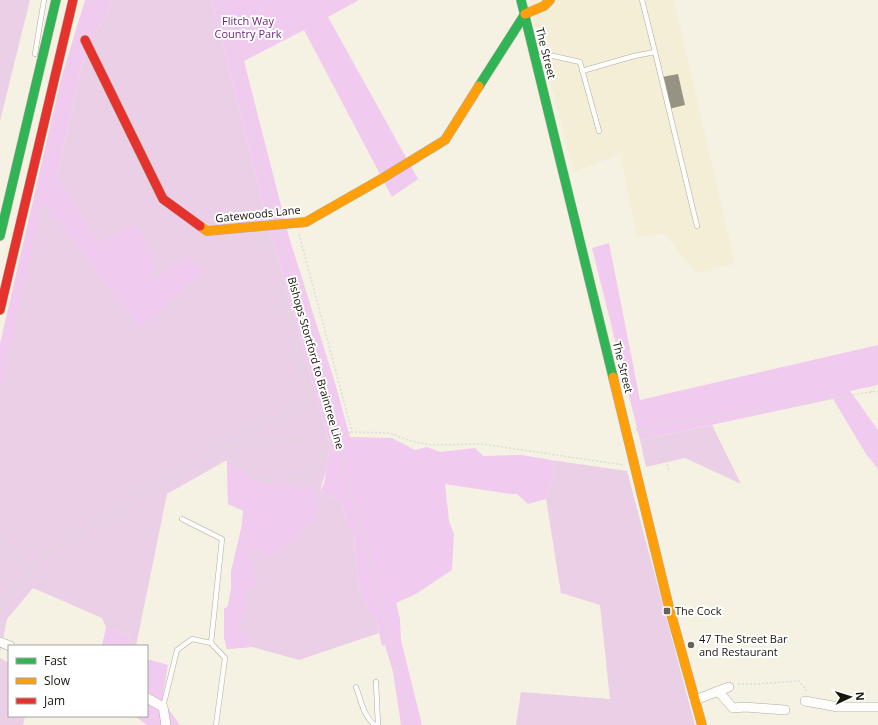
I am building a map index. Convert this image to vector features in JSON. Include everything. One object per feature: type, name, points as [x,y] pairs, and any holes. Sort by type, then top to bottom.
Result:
[{"type":"main road","points":[[0,236],[56,0]]},
{"type":"main road","points":[[0,310],[73,0]]},
{"type":"main road","name":"The Street","points":[[521,0],[668,603],[702,725]]},
{"type":"main road","points":[[525,14],[544,6],[550,0]]},
{"type":"main road","name":"Gatewoods Lane","points":[[86,40],[163,199],[207,231],[306,222],[383,178],[445,140],[525,14]]},
{"type":"street","points":[[695,700],[729,687]]},
{"type":"street","points":[[718,691],[733,708],[745,707],[785,710]]},
{"type":"street","points":[[148,699],[163,708],[166,725]]},
{"type":"street","points":[[805,701],[838,707],[878,707]]},
{"type":"lane","points":[[33,62],[44,0]]},
{"type":"lane","points":[[642,0],[697,226]]},
{"type":"lane","points":[[582,71],[634,56],[655,52]]},
{"type":"lane","points":[[536,58],[549,55],[580,62],[599,131]]},
{"type":"lane","points":[[13,178],[28,93]]},
{"type":"lane","points":[[182,519],[222,539],[211,643]]},
{"type":"lane","points":[[163,708],[177,650],[192,639],[211,643],[225,658],[216,725]]},
{"type":"lane","points":[[376,682],[378,725]]},
{"type":"lane","points":[[356,687],[365,715],[375,725]]},
{"type":"path","name":"Bishops Stortford to Braintree Line","points":[[220,0],[277,224],[367,548],[412,725]]},
{"type":"path","points":[[296,223],[352,432]]},
{"type":"path","points":[[0,609],[17,584],[49,552],[224,446],[310,399],[268,225]]},
{"type":"path","points":[[871,392],[878,382]]},
{"type":"path","points":[[626,430],[878,391]]},
{"type":"path","points":[[626,430],[643,429],[653,433],[659,439],[664,448],[669,471]]},
{"type":"path","points":[[224,446],[332,438],[352,432],[389,433],[408,440],[430,445],[482,444],[618,464],[635,465]]},
{"type":"path","points":[[224,446],[239,463],[255,477],[275,484],[307,477],[320,464],[323,448],[332,438]]},
{"type":"path","points":[[0,538],[17,556],[36,566]]},
{"type":"path","points":[[729,687],[734,684],[756,684],[799,680],[806,689],[805,701]]},
{"type":"shaded area","points":[[0,0],[30,0],[0,121]]},
{"type":"shaded area","points":[[111,0],[212,0],[263,204],[330,445],[326,471],[320,490],[342,502],[346,523],[354,532],[355,555],[360,590],[369,612],[376,619],[379,633],[299,660],[252,647],[227,649],[224,637],[224,609],[228,606],[231,589],[231,572],[242,525],[243,511],[228,504],[227,460],[167,494],[136,645],[127,645],[129,636],[106,627],[102,618],[33,588],[7,619],[0,653],[0,384],[41,209],[57,177],[84,55],[107,12]]},
{"type":"shaded area","points":[[532,0],[674,0],[735,264],[696,273],[665,234],[637,237],[620,154],[574,172],[529,2]]},
{"type":"shaded area","points":[[712,425],[741,484],[685,458],[646,467],[640,440]]},
{"type":"shaded area","points":[[551,460],[627,471],[695,725],[516,725],[521,692],[610,699],[600,605],[561,593],[546,499],[555,473]]},
{"type":"shaded area","points":[[0,658],[8,662],[8,717],[25,717],[23,725],[0,725]]},
{"type":"green space","points":[[85,0],[111,0],[107,12],[84,55],[57,177],[99,243],[135,224],[145,240],[154,262],[154,280],[187,257],[204,270],[141,327],[44,204],[41,209],[0,391],[0,344],[61,79]]},
{"type":"green space","name":"Flitch Way Country Park","points":[[212,0],[359,0],[328,17],[418,179],[392,197],[304,30],[244,61],[289,237],[335,383],[350,437],[392,438],[415,450],[427,447],[440,452],[475,448],[483,456],[522,455],[551,460],[555,473],[546,499],[528,504],[517,494],[445,484],[449,521],[454,534],[452,570],[416,594],[396,603],[400,619],[401,640],[422,725],[401,725],[393,672],[385,645],[382,646],[376,619],[369,612],[360,590],[355,555],[354,533],[346,523],[342,502],[320,490],[324,484],[330,445],[263,204]]},
{"type":"green space","points":[[609,243],[640,400],[878,345],[878,385],[850,391],[878,430],[878,469],[866,454],[833,399],[640,440],[592,248]]},
{"type":"green space","points":[[227,460],[253,480],[266,483],[283,478],[297,491],[313,483],[318,512],[300,535],[267,560],[259,547],[249,553],[257,585],[245,592],[246,607],[238,630],[250,636],[252,647],[227,649],[224,637],[224,609],[228,606],[231,589],[231,572],[242,525],[244,508],[228,504]]},
{"type":"green space","points":[[106,627],[129,636],[127,645],[102,645]]},
{"type":"green space","points":[[148,659],[168,665],[162,700],[180,725],[147,725],[136,717],[148,717]]},
{"type":"building","points":[[678,74],[685,105],[669,109],[662,77]]},
{"type":"traffic: fast","points":[[0,236],[56,0]]},
{"type":"traffic: fast","points":[[521,0],[613,377]]},
{"type":"traffic: fast","points":[[479,86],[525,14]]},
{"type":"traffic: slow","points":[[525,14],[544,6],[550,0]]},
{"type":"traffic: slow","points":[[200,226],[207,231],[306,222],[383,178],[445,140],[479,86]]},
{"type":"traffic: slow","points":[[613,377],[668,603],[702,725]]},
{"type":"traffic: jam","points":[[0,310],[73,0]]},
{"type":"traffic: jam","points":[[85,40],[163,199],[200,226]]},
{"type":"place","name":"The Cock","points":[[667,611]]},
{"type":"place","name":"47 The Street Bar and Restaurant","points":[[691,645]]}]
